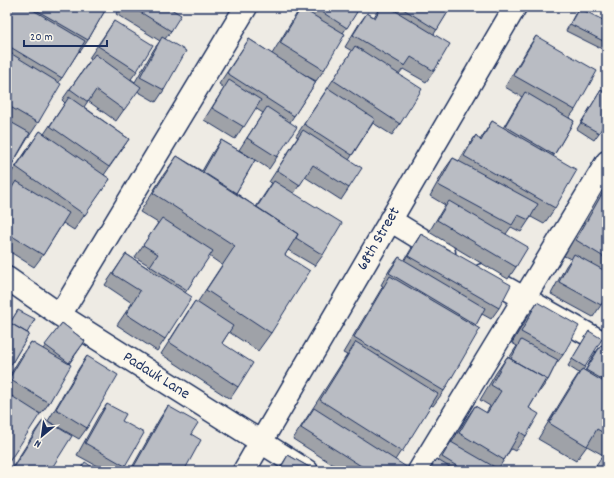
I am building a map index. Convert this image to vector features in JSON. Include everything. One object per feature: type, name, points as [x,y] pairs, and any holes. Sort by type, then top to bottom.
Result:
[{"type":"street","points":[[60,315],[246,7]]},
{"type":"street","name":"68th Street","points":[[244,471],[516,7]]},
{"type":"street","points":[[419,471],[607,162]]},
{"type":"street","points":[[390,220],[524,299],[607,345]]},
{"type":"street","name":"Padauk Lane","points":[[7,278],[60,315],[307,471]]},
{"type":"building","points":[[12,7],[28,7],[85,41],[62,78],[7,45],[7,15]]},
{"type":"building","points":[[31,7],[107,7],[88,40]]},
{"type":"building","points":[[132,7],[168,7],[181,15],[171,31]]},
{"type":"building","points":[[314,7],[360,7],[347,28]]},
{"type":"building","points":[[381,7],[389,7],[450,44],[434,71],[411,57],[405,66],[353,35],[367,13],[375,18]]},
{"type":"building","points":[[400,7],[451,7],[437,30]]},
{"type":"building","points":[[301,8],[345,34],[324,70],[280,43]]},
{"type":"building","points":[[579,8],[607,22],[607,43],[570,24]]},
{"type":"building","points":[[114,21],[153,45],[137,71],[98,46]]},
{"type":"building","points":[[536,36],[597,71],[575,110],[513,75]]},
{"type":"building","points":[[162,37],[186,51],[164,90],[140,77]]},
{"type":"building","points":[[249,39],[316,82],[294,116],[227,73]]},
{"type":"building","points":[[355,46],[422,89],[400,124],[333,80]]},
{"type":"building","points":[[7,51],[61,84],[38,123],[7,105]]},
{"type":"building","points":[[95,54],[141,87],[124,110],[96,90],[88,102],[70,89]]},
{"type":"building","points":[[229,80],[261,100],[244,127],[212,108]]},
{"type":"building","points":[[328,88],[375,119],[352,155],[304,124]]},
{"type":"building","points":[[601,90],[607,94],[607,119],[599,133],[581,123]]},
{"type":"building","points":[[525,92],[574,121],[554,155],[505,126]]},
{"type":"building","points":[[69,97],[129,139],[109,167],[50,126]]},
{"type":"building","points":[[267,107],[297,127],[277,157],[247,138]]},
{"type":"building","points":[[7,120],[30,133],[7,173]]},
{"type":"building","points":[[492,121],[577,170],[555,208],[464,156],[476,135],[481,141]]},
{"type":"building","points":[[303,130],[362,168],[349,188],[313,165],[300,185],[277,170]]},
{"type":"building","points":[[40,131],[110,179],[85,215],[16,167]]},
{"type":"building","points":[[221,140],[255,160],[236,193],[203,172]]},
{"type":"building","points":[[177,156],[298,234],[285,255],[310,271],[271,333],[206,290],[235,246],[153,193]]},
{"type":"building","points":[[453,158],[538,204],[529,220],[518,215],[512,225],[438,185]]},
{"type":"building","points":[[16,181],[69,213],[43,255],[7,233],[7,196]]},
{"type":"building","points":[[274,181],[342,223],[323,255],[296,238],[298,234],[257,207]]},
{"type":"building","points":[[607,185],[607,259],[576,240]]},
{"type":"building","points":[[449,201],[528,247],[516,267],[437,220]]},
{"type":"building","points":[[162,218],[213,251],[187,290],[150,266],[158,254],[143,245]]},
{"type":"building","points":[[421,234],[511,285],[499,308],[408,256]]},
{"type":"building","points":[[126,254],[192,297],[165,339],[126,314],[140,291],[113,274]]},
{"type":"building","points":[[574,254],[607,272],[607,295],[601,305],[559,282]]},
{"type":"building","points":[[399,257],[485,308],[476,325],[389,273]]},
{"type":"building","points":[[390,276],[480,329],[444,391],[354,337]]},
{"type":"building","points":[[195,301],[233,326],[222,343],[253,363],[238,387],[169,342]]},
{"type":"building","points":[[537,302],[579,326],[563,355],[521,332]]},
{"type":"building","points":[[18,310],[35,319],[27,333],[10,323]]},
{"type":"building","points":[[7,321],[29,334],[8,370],[7,369]]},
{"type":"building","points":[[62,323],[85,341],[69,363],[45,345]]},
{"type":"building","points":[[589,331],[602,339],[585,367],[572,359]]},
{"type":"building","points":[[521,340],[558,360],[548,380],[511,359]]},
{"type":"building","points":[[31,342],[71,365],[49,403],[9,379]]},
{"type":"building","points":[[356,342],[438,394],[402,452],[320,400]]},
{"type":"building","points":[[601,345],[607,348],[607,382],[586,370]]},
{"type":"building","points":[[87,356],[118,375],[87,428],[56,409]]},
{"type":"building","points":[[507,357],[546,379],[529,408],[539,414],[526,436],[520,432],[504,460],[459,433],[475,406],[487,413],[501,391],[491,385]]},
{"type":"building","points":[[582,369],[607,384],[607,435],[597,429],[587,446],[549,423]]},
{"type":"building","points":[[7,393],[40,414],[7,465]]},
{"type":"building","points":[[107,404],[126,414],[122,421],[144,433],[125,466],[85,443]]},
{"type":"building","points":[[168,406],[198,423],[191,434],[201,440],[184,471],[132,470]]},
{"type":"building","points":[[314,408],[408,468],[406,471],[369,471],[301,428]]},
{"type":"building","points":[[44,419],[72,436],[50,471],[11,471]]},
{"type":"building","points":[[451,442],[498,469],[497,471],[465,471],[442,457]]},
{"type":"building","points":[[605,452],[607,454],[607,471],[593,471]]},
{"type":"building","points":[[288,455],[316,471],[279,471]]},
{"type":"building","points":[[436,459],[456,471],[429,471]]},
{"type":"building","points":[[85,462],[98,471],[79,471]]},
{"type":"building","points":[[535,467],[541,471],[533,471]]}]
